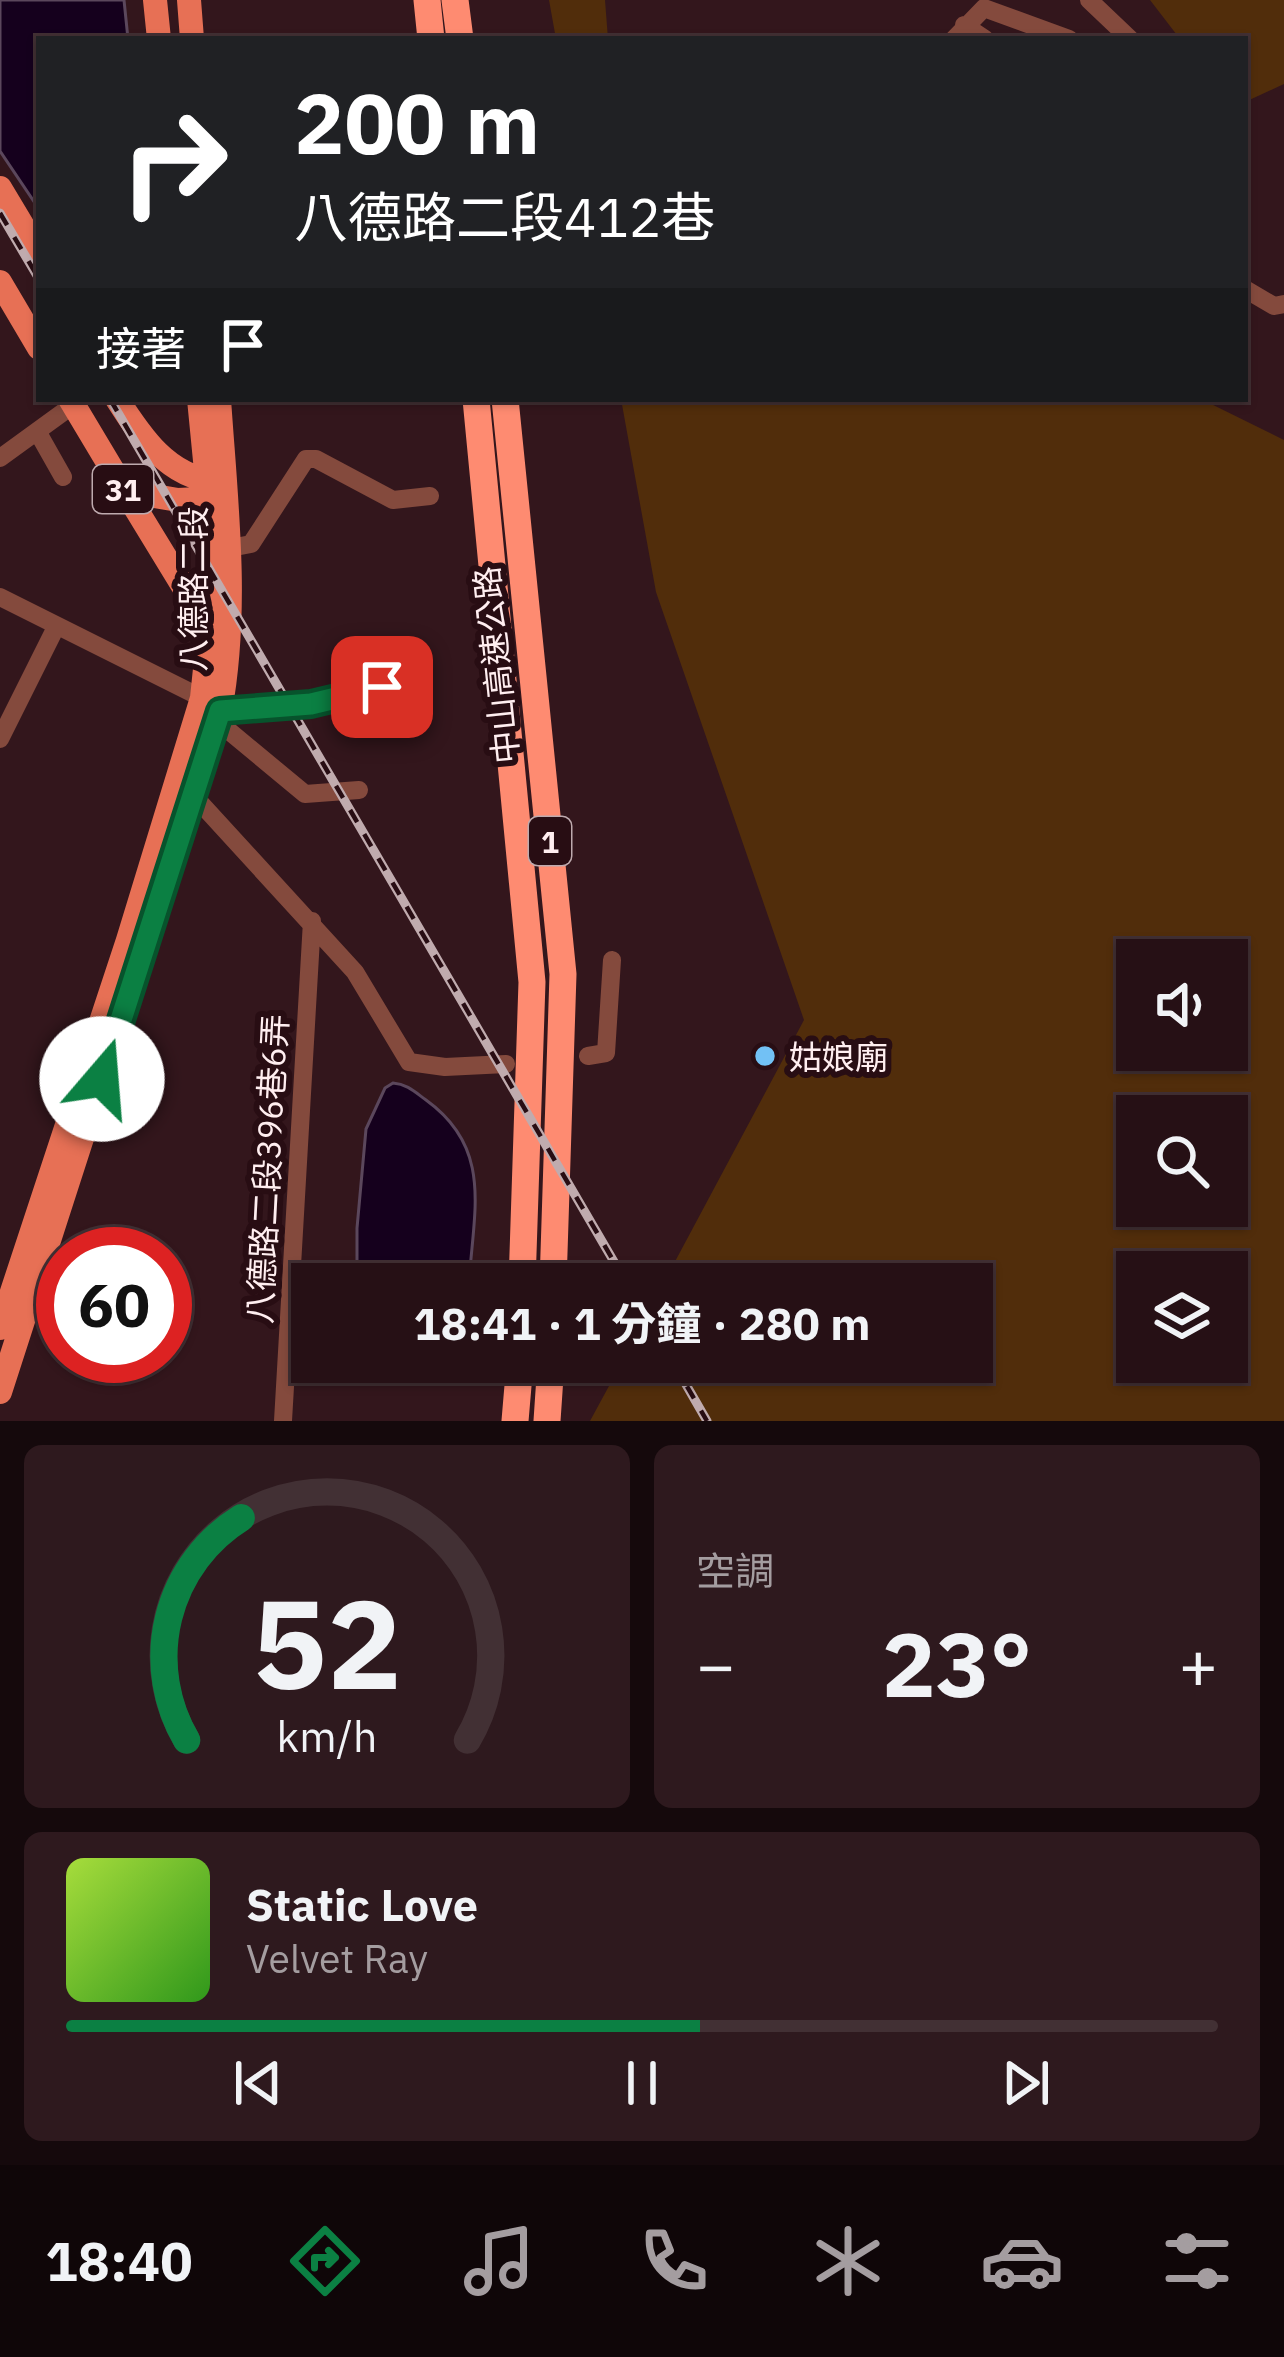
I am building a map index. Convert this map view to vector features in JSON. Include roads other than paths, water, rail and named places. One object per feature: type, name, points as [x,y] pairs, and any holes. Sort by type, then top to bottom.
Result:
[{"type":"highway","points":[[427,0],[431,36]]},
{"type":"highway","points":[[455,0],[460,36]]},
{"type":"highway","name":"中山高速公路","points":[[476,402],[532,982],[523,1263]]},
{"type":"highway","name":"中山高速公路","points":[[505,402],[563,974],[554,1263]]},
{"type":"highway","points":[[514,1421],[518,1383]]},
{"type":"highway","points":[[547,1421],[550,1383]]},
{"type":"main road","points":[[155,0],[160,36]]},
{"type":"main road","points":[[188,0],[192,36]]},
{"type":"main road","points":[[0,188],[36,248]]},
{"type":"main road","points":[[0,282],[36,343]]},
{"type":"main road","name":"31","points":[[119,402],[160,456],[216,490]]},
{"type":"main road","name":"八德路二段","points":[[0,1392],[137,942],[229,663],[230,548],[201,402]]},
{"type":"main road","name":"八德路二段","points":[[3,1309],[194,796],[213,710],[209,630],[219,402]]},
{"type":"main road","name":"31","points":[[70,404],[209,630]]},
{"type":"main road","name":"31","points":[[124,490],[178,500],[216,490]]},
{"type":"street","points":[[1089,0],[1127,36]]},
{"type":"street","points":[[959,32],[985,8],[1061,36]]},
{"type":"street","points":[[1248,291],[1274,306],[1284,304]]},
{"type":"street","points":[[0,458],[70,404],[176,597],[209,630]]},
{"type":"street","points":[[37,431],[63,477]]},
{"type":"street","points":[[230,548],[251,544],[306,459],[316,459],[393,500],[430,496]]},
{"type":"street","points":[[0,597],[213,710],[305,794],[359,790]]},
{"type":"street","points":[[0,739],[56,626]]},
{"type":"street","points":[[213,710],[311,704],[382,687]]},
{"type":"street","points":[[194,796],[355,972],[410,1062],[445,1067],[506,1064]]},
{"type":"street","name":"八德路二段396巷6弄","points":[[283,1421],[311,921]]},
{"type":"street","points":[[588,1056],[606,1053],[612,960]]},
{"type":"railway","points":[[0,213],[36,274]]},
{"type":"railway","points":[[112,402],[615,1263]]},
{"type":"railway","points":[[685,1383],[707,1421]]},
{"type":"place","name":"姑娘廟","points":[[765,1056]]}]
